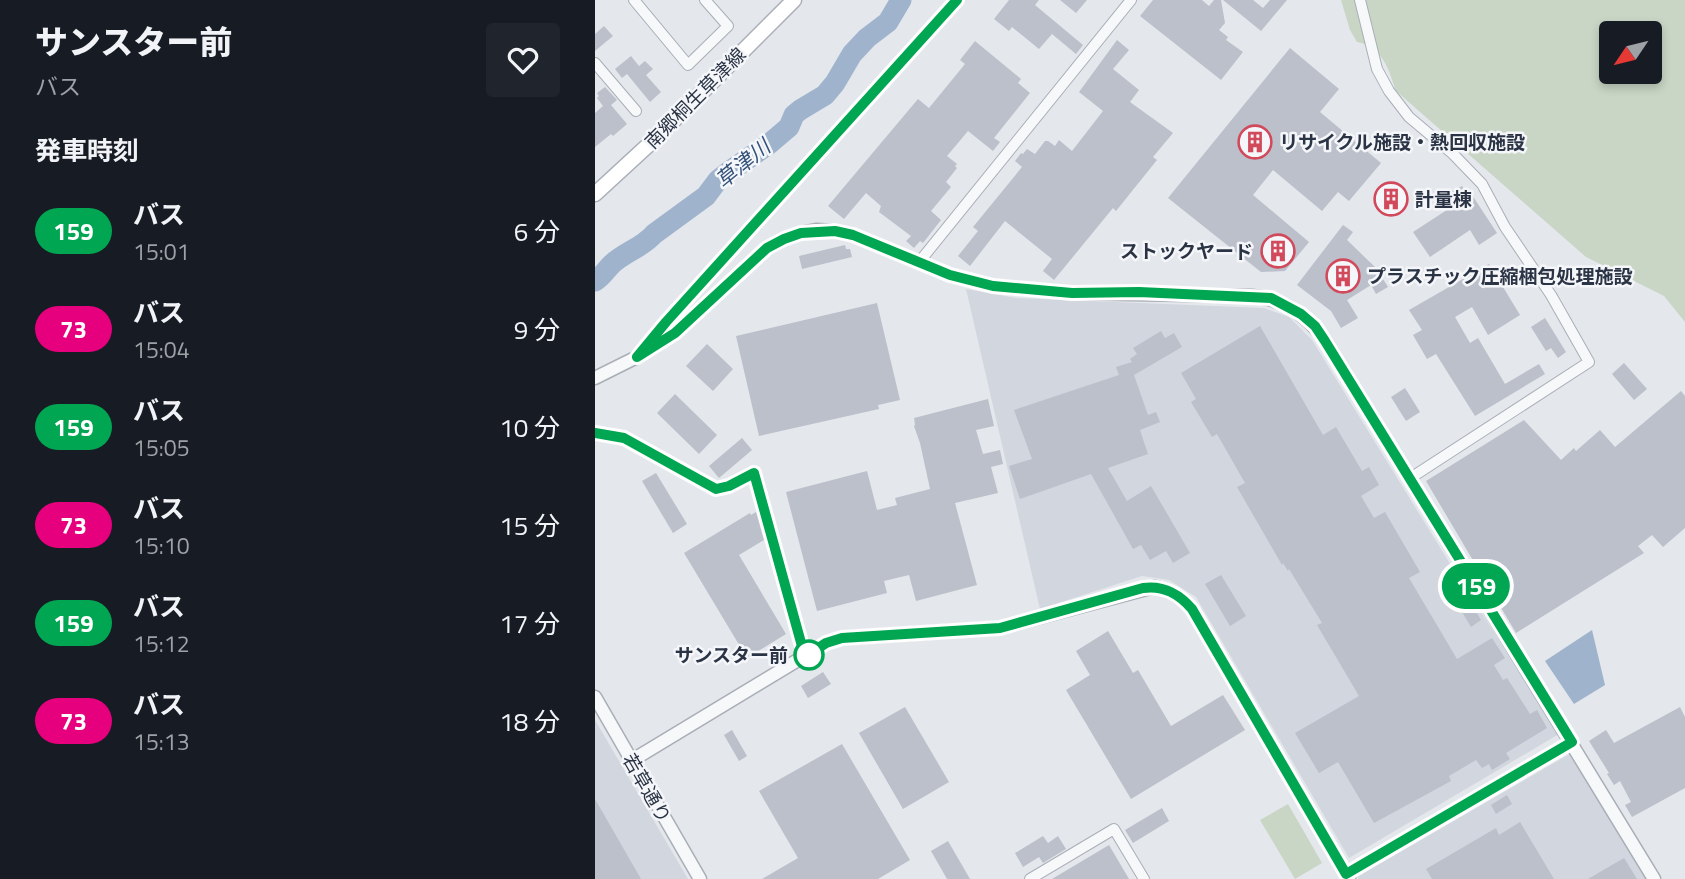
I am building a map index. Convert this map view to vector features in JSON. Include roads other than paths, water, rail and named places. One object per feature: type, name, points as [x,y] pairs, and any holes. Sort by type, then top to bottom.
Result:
[{"type":"main road","name":"南郷桐生草津線","points":[[595,194],[657,137],[794,0]]},
{"type":"street","points":[[634,0],[688,65],[727,26],[705,0]]},
{"type":"street","points":[[637,357],[957,0]]},
{"type":"street","points":[[919,261],[1131,0]]},
{"type":"street","points":[[1360,0],[1377,69],[1389,91],[1409,117],[1453,153],[1482,184],[1505,227],[1551,295],[1589,362],[1409,479]]},
{"type":"street","points":[[595,63],[636,111]]},
{"type":"street","points":[[595,82],[604,74]]},
{"type":"street","points":[[595,378],[637,357],[675,333],[767,248],[784,239],[816,230],[853,235],[950,275],[993,286],[1031,291],[1216,294],[1252,296],[1277,301],[1301,314],[1315,326],[1654,879]]},
{"type":"street","points":[[595,433],[624,438],[716,489],[729,486],[754,473],[805,657]]},
{"type":"street","points":[[631,761],[826,643],[842,638],[1000,628],[1154,587],[1166,589],[1182,597],[1192,609],[1348,877],[1572,742]]},
{"type":"street","name":"若草通り","points":[[595,697],[700,879]]},
{"type":"street","points":[[1030,879],[1114,829],[1144,879]]},
{"type":"water","points":[[1592,630],[1605,685],[1574,704],[1545,661]]},
{"type":"waterway","name":"草津川","points":[[595,281],[616,261],[706,196],[718,180],[769,144],[789,127],[794,115],[800,110],[825,95],[852,54],[888,22],[901,0]]},
{"type":"place","name":"リサイクル施設・熱回収施設","points":[[1255,142]]},
{"type":"place","name":"計量棟","points":[[1391,199]]},
{"type":"place","name":"ストックヤード","points":[[1278,251]]},
{"type":"place","name":"プラスチック圧縮梱包処理施設","points":[[1343,276]]},
{"type":"place","name":"サンスター前","points":[[809,655]]}]
